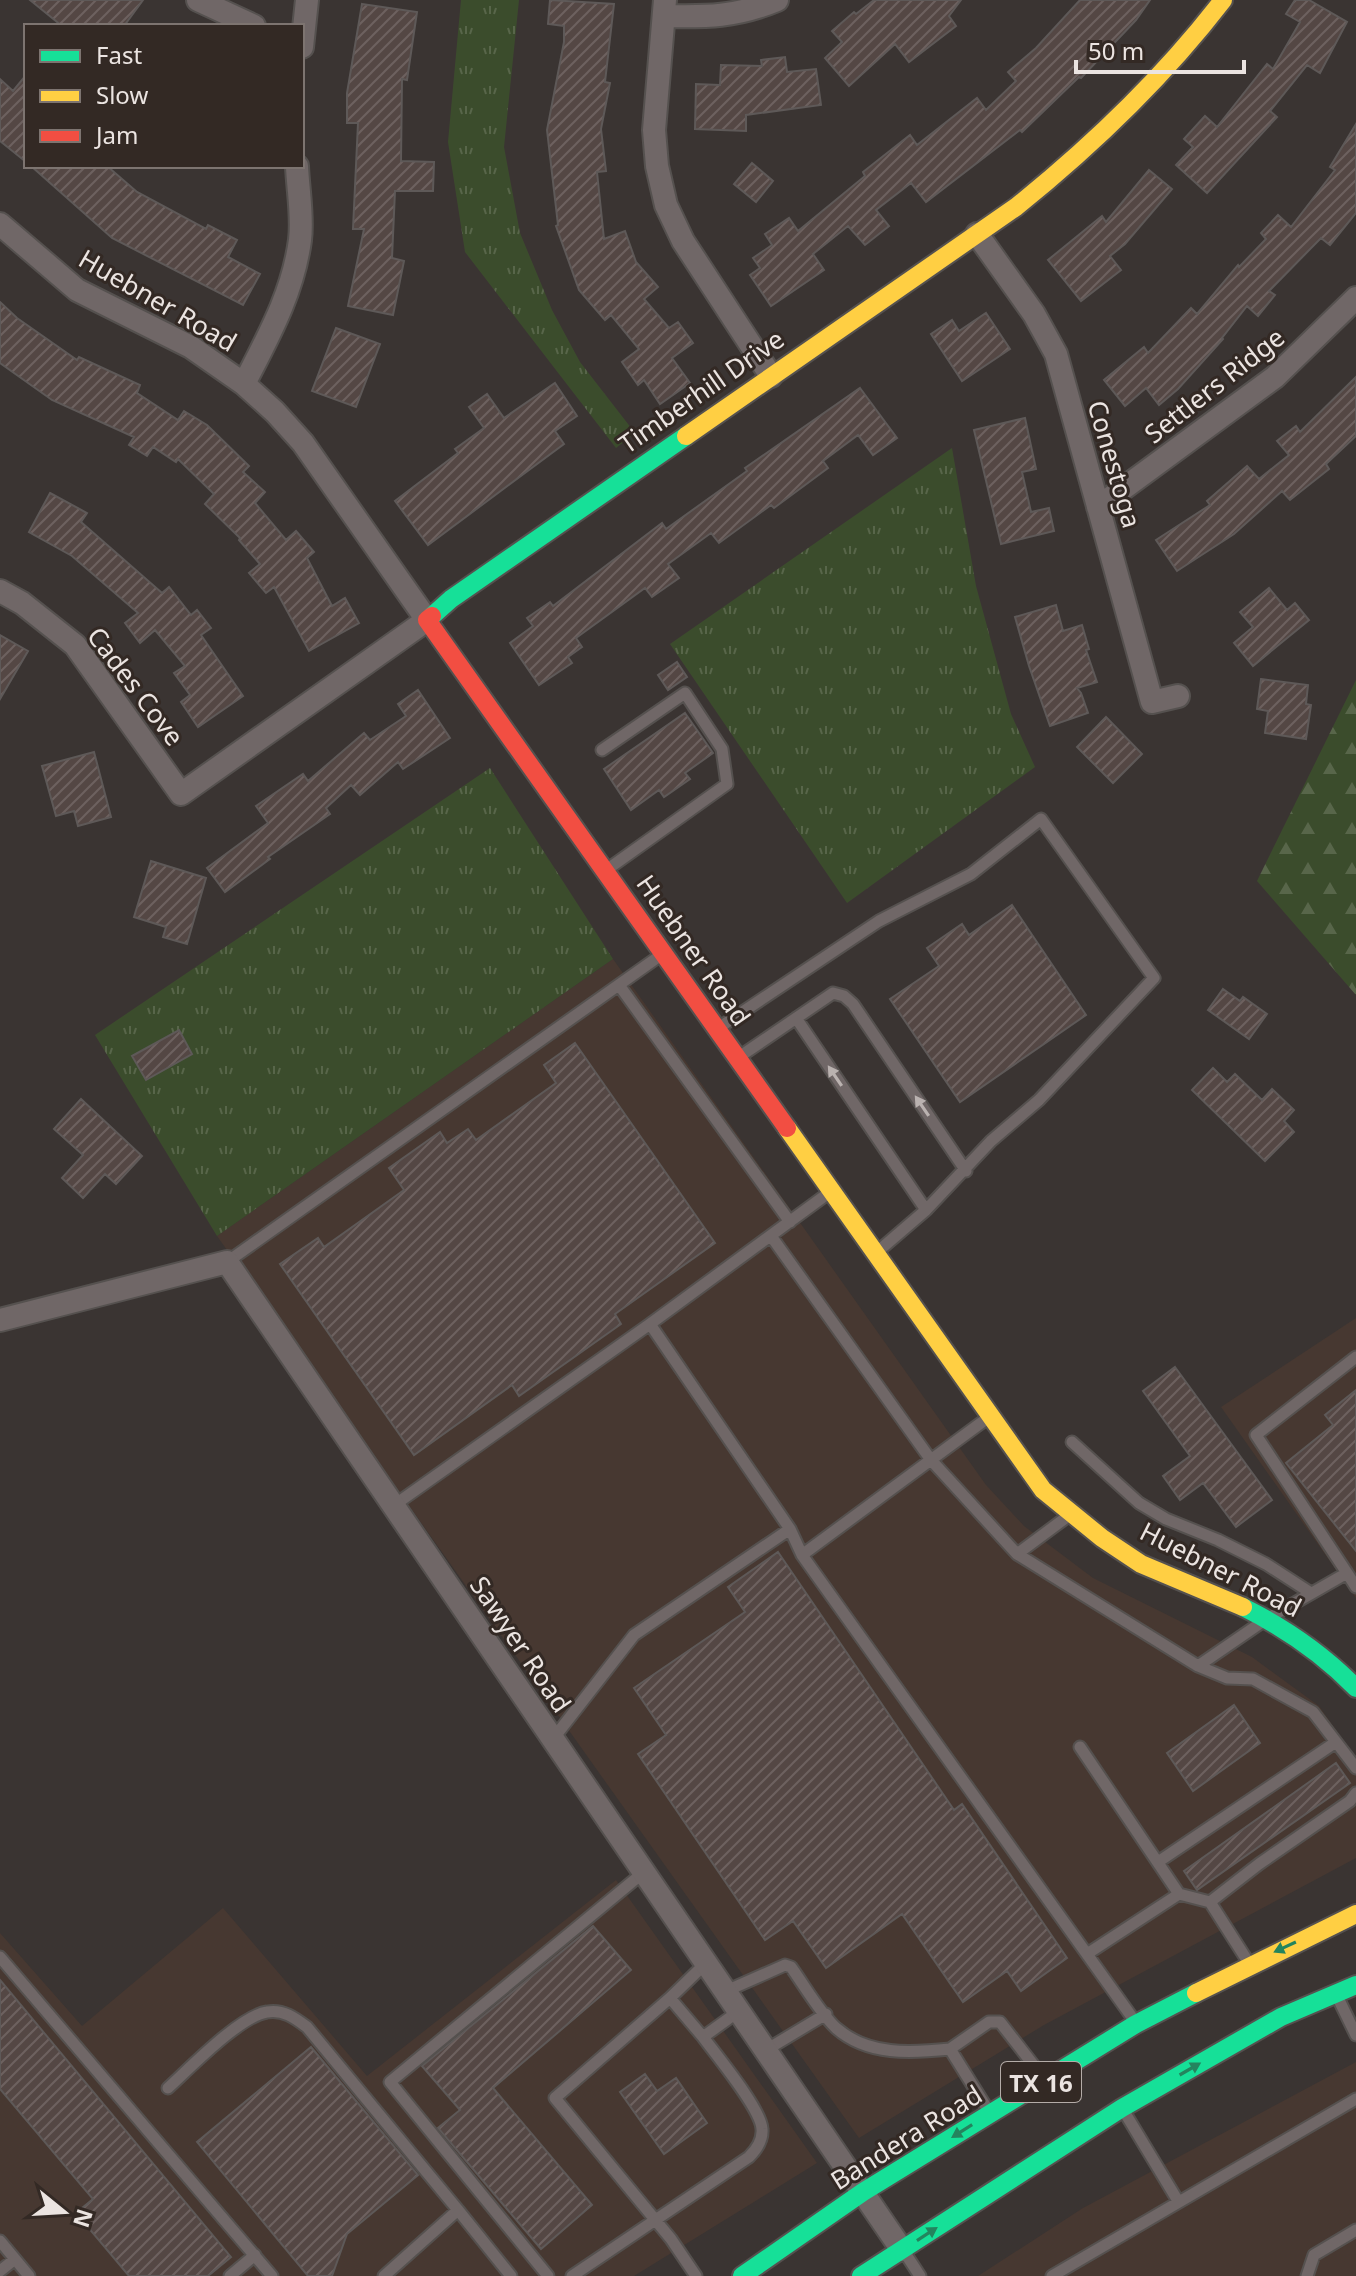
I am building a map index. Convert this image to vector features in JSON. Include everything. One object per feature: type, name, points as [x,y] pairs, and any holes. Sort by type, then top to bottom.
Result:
[{"type":"street","points":[[198,0],[250,24]]},
{"type":"street","points":[[304,24],[307,0]]},
{"type":"street","points":[[771,376],[683,241],[666,205],[657,166],[654,130],[665,8],[713,18],[752,10],[777,0]]},
{"type":"street","name":"Timberhill Drive","points":[[181,794],[427,620],[451,599],[977,234],[1069,166],[1138,102],[1223,0]]},
{"type":"street","points":[[244,384],[283,308],[294,274],[300,237],[297,168]]},
{"type":"street","name":"Huebner Road","points":[[0,224],[77,290],[191,347],[244,384],[303,443],[1043,1490],[1105,1541],[1141,1564],[1180,1583],[1235,1603],[1290,1633],[1328,1660],[1356,1688]]},
{"type":"street","name":"Conestoga","points":[[977,234],[1034,314],[1056,354],[1152,702],[1178,696]]},
{"type":"street","name":"Settlers Ridge","points":[[1098,507],[1275,377],[1356,298]]},
{"type":"street","name":"Cades Cove","points":[[0,591],[22,603],[75,645],[181,794]]},
{"type":"street","points":[[0,1320],[227,1262]]},
{"type":"street","name":"Sawyer Road","points":[[227,1262],[902,2250]]},
{"type":"street","name":"Bandera Road","points":[[742,2276],[863,2192],[1136,2024],[1250,1964],[1356,1914]]},
{"type":"street","name":"TX 16","points":[[861,2276],[1122,2108],[1281,2017],[1356,1985]]},
{"type":"lane","points":[[602,750],[685,693],[722,749],[727,784],[604,871]]},
{"type":"lane","points":[[716,1030],[879,921],[971,874],[1041,819],[1154,978],[1039,1100],[991,1141],[926,1210],[874,1254]]},
{"type":"lane","points":[[227,1262],[662,954]]},
{"type":"lane","points":[[619,985],[790,1222]]},
{"type":"lane","points":[[737,1059],[833,993],[844,996],[853,1004],[966,1171]]},
{"type":"lane","points":[[796,1018],[926,1210]]},
{"type":"lane","points":[[393,1506],[831,1192]]},
{"type":"lane","points":[[771,1236],[931,1460],[1017,1554],[1198,1666],[1227,1678],[1253,1679],[1313,1712],[1356,1768]]},
{"type":"lane","points":[[650,1324],[790,1529],[802,1555],[1136,2024]]},
{"type":"lane","points":[[1356,1357],[1256,1435],[1356,1587]]},
{"type":"lane","points":[[802,1555],[989,1417]]},
{"type":"lane","points":[[1072,1442],[1139,1503],[1166,1519],[1266,1564],[1311,1593]]},
{"type":"lane","points":[[1017,1554],[1071,1513]]},
{"type":"lane","points":[[553,1739],[634,1635],[790,1529]]},
{"type":"lane","points":[[1198,1666],[1265,1620],[1347,1573]]},
{"type":"lane","points":[[1158,1862],[1336,1742]]},
{"type":"lane","points":[[1080,1747],[1179,1894],[1210,1902],[1250,1964]]},
{"type":"lane","points":[[1210,1902],[1350,1801],[1356,1793]]},
{"type":"lane","points":[[548,2276],[390,2082],[644,1872]]},
{"type":"lane","points":[[1087,1954],[1179,1894]]},
{"type":"lane","points":[[0,1957],[272,2276]]},
{"type":"lane","points":[[696,2276],[655,2220],[555,2098],[706,1963]]},
{"type":"lane","points":[[726,1991],[785,1965],[791,1967],[835,2027],[861,2044],[908,2054],[950,2049],[989,2022],[1000,2022],[1045,2080]]},
{"type":"lane","points":[[1336,1994],[1356,2035]]},
{"type":"lane","points":[[580,2274],[749,2157],[760,2142],[763,2132],[756,2110],[703,2037],[670,1998]]},
{"type":"lane","points":[[703,2037],[739,2011]]},
{"type":"lane","points":[[168,2088],[236,2028],[266,2012],[288,2013],[307,2027],[511,2276]]},
{"type":"lane","points":[[766,2050],[826,2014]]},
{"type":"lane","points":[[950,2049],[990,2114]]},
{"type":"lane","points":[[1052,2276],[1356,2099]]},
{"type":"lane","points":[[1122,2108],[1178,2201]]},
{"type":"lane","points":[[384,2276],[458,2210]]},
{"type":"lane","points":[[1307,2276],[1314,2255],[1356,2230]]},
{"type":"lane","points":[[0,2241],[29,2276]]},
{"type":"lane","points":[[902,2250],[920,2276]]},
{"type":"lane","points":[[230,2276],[255,2255]]},
{"type":"lane","points":[[0,2271],[15,2259]]},
{"type":"shaded area","points":[[613,959],[986,1485],[1024,1526],[1093,1578],[1252,1657],[1319,1706],[1356,1759],[1356,1858],[1044,2025],[859,2138],[217,1236]]},
{"type":"shaded area","points":[[1356,1318],[1356,1598],[1221,1407]]},
{"type":"shaded area","points":[[616,1880],[817,2163],[634,2276],[0,2276],[0,1933],[82,2026],[223,1908],[367,2076]]},
{"type":"shaded area","points":[[1356,2062],[1356,2276],[978,2276],[1083,2208]]},
{"type":"green space","points":[[461,0],[519,0],[504,147],[520,233],[552,310],[580,362],[635,433],[616,448],[465,252],[448,142]]},
{"type":"green space","points":[[952,448],[976,586],[1011,714],[1035,767],[847,903],[670,644]]},
{"type":"green space","points":[[1356,680],[1356,995],[1257,881]]},
{"type":"green space","points":[[490,768],[613,959],[217,1236],[95,1035]],"holes":[[[179,1030],[192,1054],[146,1080],[132,1056]]]},
{"type":"building","points":[[30,0],[143,0],[125,24],[60,24]]},
{"type":"building","points":[[550,0],[614,4],[605,82],[610,83],[601,129],[606,171],[597,172],[604,239],[625,231],[636,262],[658,287],[644,299],[669,328],[678,322],[693,343],[672,358],[690,383],[660,404],[644,380],[638,385],[622,362],[639,349],[611,315],[605,320],[579,290],[556,226],[547,130],[564,42],[564,26],[548,24]]},
{"type":"building","points":[[874,0],[961,0],[949,16],[956,26],[909,62],[895,44],[849,86],[825,58],[842,42],[832,31]]},
{"type":"building","points":[[1080,0],[1150,0],[1136,20],[1081,78],[1022,132],[1020,130],[926,202],[911,183],[876,210],[889,226],[865,245],[848,226],[813,254],[824,270],[771,306],[750,275],[760,268],[753,258],[772,245],[765,234],[789,218],[798,231],[865,176],[863,172],[910,135],[917,145],[977,98],[986,110],[1016,81],[1008,72],[1036,48]]},
{"type":"building","points":[[1295,0],[1309,0],[1347,22],[1320,73],[1307,65],[1270,111],[1277,117],[1207,193],[1176,165],[1193,147],[1184,139],[1205,116],[1217,127],[1267,64],[1273,69],[1300,22],[1286,14]]},
{"type":"building","points":[[362,4],[417,12],[407,80],[402,79],[401,161],[434,162],[433,191],[395,191],[392,258],[404,261],[393,315],[348,306],[364,229],[353,229],[358,123],[347,123],[347,93]]},
{"type":"building","points":[[785,57],[787,72],[816,69],[821,105],[746,115],[746,131],[695,129],[696,84],[720,85],[721,65],[762,66],[761,60]]},
{"type":"building","points":[[24,77],[24,160],[0,141],[0,79],[13,91]]},
{"type":"building","points":[[1356,124],[1356,213],[1330,245],[1321,238],[1269,291],[1275,295],[1258,316],[1247,306],[1223,339],[1178,389],[1159,405],[1146,388],[1125,406],[1104,380],[1144,347],[1148,353],[1191,308],[1197,314],[1238,265],[1266,239],[1261,233],[1278,215],[1291,227],[1335,170],[1330,167]]},
{"type":"building","points":[[752,163],[773,181],[756,202],[734,184]]},
{"type":"building","points":[[33,168],[109,168],[137,192],[206,229],[208,225],[237,240],[228,257],[260,274],[243,305],[112,238]]},
{"type":"building","points":[[1149,170],[1172,189],[1125,244],[1110,256],[1121,270],[1081,301],[1048,260],[1102,216],[1106,222]]},
{"type":"building","points":[[0,302],[17,318],[77,360],[79,357],[140,385],[137,393],[178,420],[184,411],[207,425],[249,466],[243,472],[265,492],[255,503],[286,540],[296,531],[314,552],[307,558],[332,606],[345,598],[359,623],[309,651],[274,587],[266,593],[249,573],[260,564],[240,538],[205,504],[214,494],[178,459],[176,462],[153,447],[147,456],[129,445],[134,437],[52,400],[0,363]]},
{"type":"building","points":[[986,313],[1010,349],[962,381],[931,334],[952,320],[959,331]]},
{"type":"building","points":[[336,328],[380,344],[356,407],[312,391]]},
{"type":"building","points":[[1356,377],[1356,436],[1326,464],[1329,469],[1290,500],[1282,491],[1234,534],[1177,571],[1156,540],[1210,505],[1207,501],[1247,466],[1259,479],[1289,455],[1277,441],[1296,426],[1300,432]]},
{"type":"building","points":[[555,383],[577,416],[555,431],[564,444],[428,545],[395,501],[458,453],[455,449],[484,428],[469,407],[487,394],[504,418]]},
{"type":"building","points":[[860,388],[897,438],[873,455],[858,435],[823,461],[828,468],[774,508],[771,505],[719,543],[711,533],[668,564],[679,578],[652,597],[645,588],[576,638],[582,647],[568,657],[572,663],[539,685],[510,643],[533,626],[527,618],[550,602],[553,606],[662,523],[666,529],[747,471],[745,468]]},
{"type":"building","points":[[1025,418],[1036,469],[1022,472],[1031,512],[1049,508],[1054,531],[1001,544],[974,430]]},
{"type":"building","points":[[50,493],[87,513],[81,522],[162,593],[169,587],[191,615],[197,610],[211,628],[201,635],[243,696],[198,727],[181,702],[190,695],[174,673],[185,666],[155,630],[140,643],[125,623],[138,613],[72,556],[29,532]]},
{"type":"building","points":[[1269,588],[1287,610],[1295,603],[1309,620],[1253,666],[1234,643],[1253,627],[1240,612]]},
{"type":"building","points":[[1056,605],[1063,631],[1082,625],[1089,649],[1086,650],[1097,682],[1077,688],[1088,713],[1050,726],[1015,617]]},
{"type":"building","points":[[0,635],[28,651],[0,699]]},
{"type":"building","points":[[677,662],[687,677],[668,690],[658,675]]},
{"type":"building","points":[[1261,679],[1308,685],[1306,704],[1311,705],[1306,739],[1265,733],[1268,711],[1257,709]]},
{"type":"building","points":[[418,690],[450,738],[403,769],[398,762],[360,795],[351,785],[326,808],[330,814],[268,857],[270,859],[225,892],[207,868],[268,823],[256,806],[303,774],[308,781],[364,733],[370,740],[406,716],[398,704]]},
{"type":"building","points":[[685,713],[713,753],[685,773],[690,779],[664,797],[659,790],[631,810],[604,769]]},
{"type":"building","points":[[1106,717],[1142,754],[1113,783],[1077,747]]},
{"type":"building","points":[[94,752],[111,817],[78,826],[74,811],[56,816],[42,766]]},
{"type":"building","points":[[151,861],[206,878],[187,944],[163,937],[166,927],[134,917]]},
{"type":"building","points":[[1012,905],[1086,1015],[960,1102],[890,999],[939,966],[927,948],[962,924],[969,935]]},
{"type":"building","points":[[1223,989],[1240,1001],[1243,997],[1267,1014],[1249,1039],[1208,1010]]},
{"type":"building","points":[[179,1030],[192,1054],[146,1080],[132,1056]]},
{"type":"building","points":[[575,1043],[715,1243],[615,1314],[621,1324],[519,1396],[512,1385],[414,1455],[280,1264],[318,1238],[324,1247],[404,1190],[389,1168],[440,1132],[447,1143],[468,1129],[476,1140],[556,1083],[544,1065]]},
{"type":"building","points":[[1213,1068],[1227,1082],[1235,1074],[1262,1100],[1272,1089],[1294,1110],[1284,1121],[1294,1132],[1265,1161],[1192,1090]]},
{"type":"building","points":[[81,1099],[142,1156],[116,1184],[105,1174],[83,1198],[62,1178],[83,1155],[54,1129]]},
{"type":"building","points":[[1175,1367],[1272,1500],[1236,1527],[1203,1483],[1180,1500],[1163,1476],[1190,1456],[1143,1391]]},
{"type":"building","points":[[1356,1390],[1356,1551],[1286,1463],[1333,1425],[1325,1415]]},
{"type":"building","points":[[778,1552],[954,1810],[962,1804],[1067,1958],[1021,1991],[1007,1971],[963,2002],[902,1914],[826,1968],[793,1921],[765,1940],[638,1754],[666,1735],[634,1688],[745,1612],[728,1587]]},
{"type":"building","points":[[1234,1705],[1260,1743],[1193,1791],[1167,1753]]},
{"type":"building","points":[[1336,1763],[1350,1783],[1197,1890],[1184,1871]]},
{"type":"building","points":[[593,1926],[631,1970],[493,2088],[592,2205],[541,2249],[438,2128],[460,2110],[422,2066]]},
{"type":"building","points":[[0,1980],[231,2257],[208,2276],[129,2276],[76,2213],[93,2199],[0,2089]]},
{"type":"building","points":[[311,2047],[418,2175],[347,2234],[332,2276],[308,2276],[197,2142]]},
{"type":"building","points":[[645,2074],[657,2091],[676,2078],[707,2123],[664,2154],[620,2092]]},
{"type":"traffic: fast","points":[[432,616],[451,599],[686,436]]},
{"type":"traffic: fast","points":[[1243,1607],[1303,1643],[1356,1688]]},
{"type":"traffic: fast","points":[[861,2276],[1122,2108],[1281,2017],[1356,1985]]},
{"type":"traffic: fast","points":[[742,2276],[863,2192],[1136,2024],[1196,1993]]},
{"type":"traffic: slow","points":[[686,436],[1016,207],[1126,110],[1176,57],[1223,0]]},
{"type":"traffic: slow","points":[[787,1128],[1043,1490],[1102,1538],[1141,1564],[1243,1607]]},
{"type":"traffic: slow","points":[[1196,1993],[1356,1914]]},
{"type":"traffic: jam","points":[[432,616],[427,620],[787,1128]]}]
